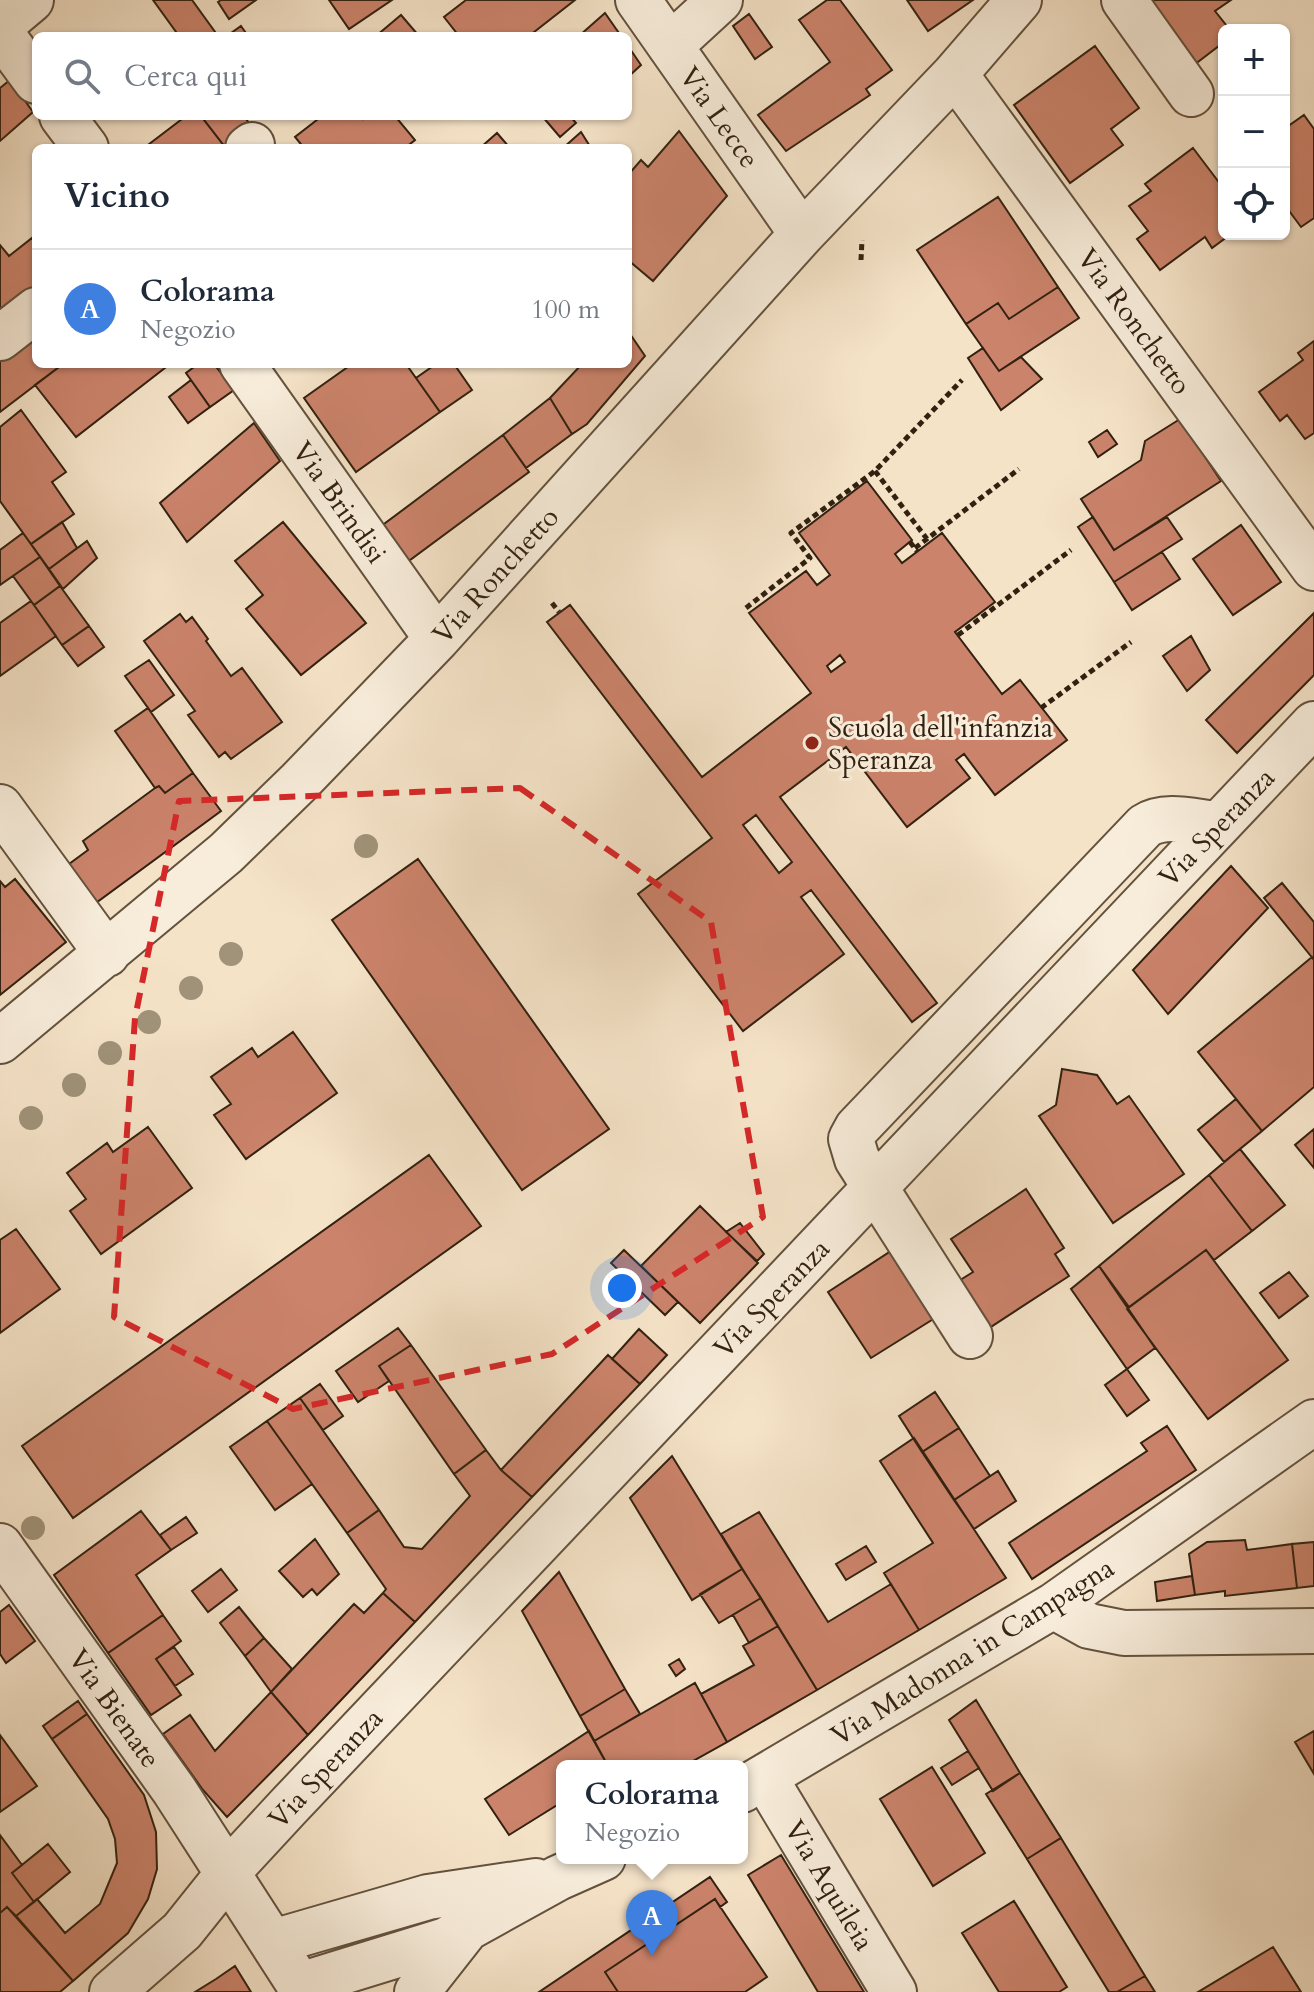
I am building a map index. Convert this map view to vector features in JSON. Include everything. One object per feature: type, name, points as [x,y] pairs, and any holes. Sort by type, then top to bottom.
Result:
[{"type":"street","points":[[31,0],[0,29],[32,75]]},
{"type":"street","name":"Via Lecce","points":[[638,0],[802,234]]},
{"type":"street","points":[[670,46],[720,0]]},
{"type":"street","name":"Via Ronchetto","points":[[0,1041],[248,833],[437,639],[802,234],[955,74],[1019,0]]},
{"type":"street","points":[[1124,0],[1191,94]]},
{"type":"street","name":"Via Ronchetto","points":[[955,74],[1314,568]]},
{"type":"street","points":[[65,120],[83,144]]},
{"type":"street","points":[[0,338],[32,313]]},
{"type":"street","name":"Via Brindisi","points":[[245,368],[437,639]]},
{"type":"street","name":"Via Speranza","points":[[112,1992],[182,1931],[228,1873],[1314,724]]},
{"type":"street","points":[[0,807],[107,954]]},
{"type":"street","points":[[875,1188],[970,1336]]},
{"type":"street","name":"Via Madonna in Campagna","points":[[754,1784],[1053,1606],[1314,1422]]},
{"type":"street","name":"Via Bienate","points":[[8,1575],[174,1790],[302,1989]]},
{"type":"street","points":[[1053,1606],[1089,1626],[1124,1633],[1314,1631]]},
{"type":"street","name":"Via Aquileia","points":[[754,1784],[894,1992]]},
{"type":"street","points":[[302,1989],[465,1931],[558,1878],[590,1864]]},
{"type":"street","points":[[273,1942],[428,1897],[558,1878]]},
{"type":"street","points":[[417,1992],[465,1931]]},
{"type":"path","points":[[746,608],[810,558],[791,533],[875,471],[962,380]]},
{"type":"path","points":[[910,542],[916,550],[1019,469]]},
{"type":"path","points":[[875,471],[927,539]]},
{"type":"path","points":[[958,635],[1071,550]]},
{"type":"path","points":[[552,603],[559,612]]},
{"type":"path","points":[[1041,708],[1131,642]]},
{"type":"highlighted area","points":[[520,788],[711,922],[763,1217],[552,1354],[293,1409],[114,1317],[135,1018],[179,801]]},
{"type":"building","points":[[153,0],[192,0],[215,32],[176,32]]},
{"type":"building","points":[[256,0],[229,19],[218,2]]},
{"type":"building","points":[[329,0],[392,0],[349,29]]},
{"type":"building","points":[[466,0],[575,0],[534,32],[456,32],[444,17]]},
{"type":"building","points":[[827,0],[840,0],[892,70],[866,89],[870,95],[786,151],[758,115],[830,62],[799,20]]},
{"type":"building","points":[[907,0],[973,0],[928,31]]},
{"type":"building","points":[[1144,0],[1231,0],[1215,11],[1225,24],[1218,24],[1218,47],[1190,68]]},
{"type":"building","points":[[605,13],[618,32],[584,32]]},
{"type":"building","points":[[749,14],[772,47],[755,59],[733,26]]},
{"type":"building","points":[[401,15],[416,32],[381,32]]},
{"type":"building","points":[[1095,46],[1139,108],[1111,129],[1123,145],[1070,183],[1014,105]]},
{"type":"building","points":[[632,52],[641,65],[632,73]]},
{"type":"building","points":[[10,80],[32,113],[0,141],[0,88]]},
{"type":"building","points":[[1304,115],[1314,129],[1314,218],[1301,227],[1290,212],[1290,125]]},
{"type":"building","points":[[181,120],[204,120],[223,144],[149,144]]},
{"type":"building","points":[[204,120],[247,120],[251,126],[229,144],[223,144]]},
{"type":"building","points":[[317,120],[398,120],[415,140],[410,144],[301,144],[295,137]]},
{"type":"building","points":[[545,120],[573,120],[576,123],[560,137]]},
{"type":"building","points":[[679,131],[727,196],[653,281],[632,263],[632,170],[641,160],[648,167]]},
{"type":"building","points":[[581,132],[588,144],[568,144]]},
{"type":"building","points":[[497,133],[507,144],[485,144]]},
{"type":"building","points":[[1193,148],[1218,181],[1218,240],[1223,240],[1212,248],[1205,237],[1160,270],[1137,239],[1148,231],[1129,206],[1151,191],[1145,184]]},
{"type":"building","points":[[998,197],[1058,287],[1009,319],[998,303],[966,324],[917,250]]},
{"type":"building","points":[[32,238],[32,296],[0,322],[0,245],[9,256]]},
{"type":"building","points":[[1058,287],[1079,318],[999,371],[966,324],[998,303],[1009,319]]},
{"type":"building","points":[[32,327],[32,368],[58,368],[0,412],[0,352]]},
{"type":"building","points":[[632,337],[645,356],[587,424],[572,434],[550,398],[578,368],[632,368]]},
{"type":"building","points":[[1314,341],[1314,433],[1305,439],[1287,415],[1280,421],[1259,392],[1303,360],[1298,353]]},
{"type":"building","points":[[983,348],[999,371],[1021,357],[1042,379],[1001,410],[968,358]]},
{"type":"building","points":[[58,368],[165,368],[76,437],[35,385]]},
{"type":"building","points":[[193,368],[217,368],[234,390],[210,407],[186,373]]},
{"type":"building","points":[[346,368],[409,368],[440,412],[356,472],[304,398]]},
{"type":"building","points":[[430,368],[457,368],[472,390],[440,412],[416,378]]},
{"type":"building","points":[[191,380],[210,407],[188,423],[169,397]]},
{"type":"building","points":[[550,398],[572,434],[526,468],[503,435]]},
{"type":"building","points":[[21,410],[66,472],[52,482],[74,514],[31,544],[0,501],[0,427]]},
{"type":"building","points":[[1180,419],[1221,481],[1114,550],[1081,499],[1141,460],[1145,441]]},
{"type":"building","points":[[254,423],[280,461],[187,542],[160,503]]},
{"type":"building","points":[[1107,430],[1117,444],[1098,457],[1089,442]]},
{"type":"building","points":[[503,435],[529,472],[406,563],[380,527]]},
{"type":"building","points":[[867,481],[912,540],[895,554],[902,563],[942,533],[995,602],[955,632],[1002,694],[1020,680],[1067,740],[995,795],[964,754],[956,760],[970,778],[907,827],[846,747],[780,797],[937,1003],[912,1022],[811,890],[801,897],[844,954],[743,1031],[638,894],[712,838],[547,622],[570,605],[702,777],[811,693],[749,613],[806,571],[817,585],[830,575],[799,533]],"holes":[[[840,655],[845,662],[831,672],[827,666]],[[887,716],[892,722],[878,732],[874,726]],[[756,815],[792,862],[779,873],[743,825]]]},
{"type":"building","points":[[1093,517],[1114,550],[1167,517],[1182,539],[1114,582],[1078,527]]},
{"type":"building","points":[[62,522],[77,548],[49,569],[31,544]]},
{"type":"building","points":[[283,522],[366,623],[301,675],[246,609],[263,595],[235,561]]},
{"type":"building","points":[[1241,525],[1281,582],[1233,615],[1193,559]]},
{"type":"building","points":[[23,533],[40,557],[0,585],[0,550]]},
{"type":"building","points":[[87,541],[97,558],[63,589],[49,569]]},
{"type":"building","points":[[1162,552],[1180,579],[1132,610],[1114,582]]},
{"type":"building","points":[[40,557],[60,586],[34,605],[13,576]]},
{"type":"building","points":[[60,586],[89,626],[62,645],[34,605]]},
{"type":"building","points":[[31,601],[56,636],[0,676],[0,623]]},
{"type":"building","points":[[1314,613],[1314,675],[1237,753],[1206,720]]},
{"type":"building","points":[[180,614],[186,622],[192,617],[231,676],[242,668],[282,722],[231,759],[225,752],[219,757],[188,715],[195,711],[144,641]]},
{"type":"building","points":[[89,626],[104,647],[78,666],[62,645]]},
{"type":"building","points":[[1191,636],[1210,670],[1187,691],[1163,656]]},
{"type":"building","points":[[149,660],[174,695],[151,712],[125,676]]},
{"type":"building","points":[[148,708],[193,773],[165,793],[159,786],[155,788],[115,731]]},
{"type":"building","points":[[193,773],[221,811],[89,908],[61,870],[88,850],[83,841],[155,788],[159,786],[165,793]]},
{"type":"building","points":[[418,859],[609,1129],[522,1190],[332,920]]},
{"type":"building","points":[[1231,866],[1268,908],[1168,1014],[1133,970]]},
{"type":"building","points":[[15,879],[66,942],[0,995],[0,881],[5,887]]},
{"type":"building","points":[[1282,883],[1314,922],[1314,960],[1264,898]]},
{"type":"building","points":[[1312,957],[1314,1087],[1262,1131],[1198,1052]]},
{"type":"building","points":[[293,1032],[337,1093],[246,1159],[214,1115],[231,1104],[211,1077],[252,1048],[258,1057]]},
{"type":"building","points":[[1062,1069],[1097,1075],[1117,1104],[1129,1096],[1184,1174],[1113,1223],[1039,1116],[1056,1105]]},
{"type":"building","points":[[1236,1099],[1262,1131],[1224,1162],[1198,1130]]},
{"type":"building","points":[[148,1127],[192,1188],[101,1254],[70,1211],[86,1199],[67,1173],[107,1143],[113,1152]]},
{"type":"building","points":[[1314,1129],[1314,1168],[1295,1145]]},
{"type":"building","points":[[1240,1149],[1285,1205],[1252,1231],[1209,1175]]},
{"type":"building","points":[[429,1155],[481,1226],[73,1518],[22,1446]]},
{"type":"building","points":[[1209,1175],[1252,1231],[1214,1260],[1206,1250],[1129,1307],[1099,1266]]},
{"type":"building","points":[[1026,1189],[1064,1248],[1055,1254],[1069,1276],[980,1334],[949,1287],[973,1272],[951,1239]]},
{"type":"building","points":[[700,1206],[758,1263],[700,1323],[641,1266]]},
{"type":"building","points":[[740,1223],[764,1254],[757,1261],[726,1232]]},
{"type":"building","points":[[16,1229],[60,1289],[0,1333],[0,1240]]},
{"type":"building","points":[[624,1250],[678,1302],[665,1315],[611,1263]]},
{"type":"building","points":[[1206,1250],[1288,1360],[1208,1419],[1127,1309]]},
{"type":"building","points":[[891,1251],[935,1318],[871,1358],[828,1292]]},
{"type":"building","points":[[1099,1266],[1155,1348],[1127,1369],[1071,1289]]},
{"type":"building","points":[[1289,1272],[1308,1296],[1279,1318],[1260,1293]]},
{"type":"building","points":[[398,1328],[411,1345],[379,1366],[389,1381],[358,1402],[336,1371]]},
{"type":"building","points":[[639,1329],[667,1355],[640,1384],[612,1359]]},
{"type":"building","points":[[411,1345],[486,1450],[454,1474],[379,1366]]},
{"type":"building","points":[[608,1355],[640,1384],[532,1497],[501,1470]]},
{"type":"building","points":[[1127,1369],[1149,1400],[1127,1416],[1105,1385]]},
{"type":"building","points":[[320,1384],[343,1416],[323,1430],[300,1398]]},
{"type":"building","points":[[935,1392],[959,1428],[922,1452],[899,1416]]},
{"type":"building","points":[[300,1398],[379,1510],[347,1533],[267,1421]]},
{"type":"building","points":[[267,1421],[312,1484],[275,1510],[230,1447]]},
{"type":"building","points":[[1167,1426],[1196,1470],[1032,1579],[1009,1543],[1147,1451],[1141,1443]]},
{"type":"building","points":[[959,1428],[990,1476],[954,1500],[922,1452]]},
{"type":"building","points":[[914,1438],[1006,1578],[919,1630],[884,1573],[933,1543],[880,1461]]},
{"type":"building","points":[[486,1450],[501,1470],[532,1497],[415,1622],[383,1593],[386,1589],[347,1533],[379,1510],[404,1547],[422,1549],[470,1496],[454,1474]]},
{"type":"building","points":[[672,1456],[742,1569],[692,1600],[630,1498]]},
{"type":"building","points":[[998,1471],[1016,1501],[974,1529],[954,1500]]},
{"type":"building","points":[[141,1511],[171,1550],[136,1575],[163,1615],[108,1653],[54,1575]]},
{"type":"building","points":[[759,1512],[828,1622],[891,1584],[919,1630],[817,1690],[721,1534]]},
{"type":"building","points":[[186,1517],[197,1533],[171,1550],[160,1535]]},
{"type":"building","points":[[315,1539],[339,1574],[317,1595],[312,1589],[303,1597],[279,1571]]},
{"type":"building","points":[[1245,1540],[1247,1550],[1292,1544],[1297,1588],[1225,1596],[1225,1591],[1195,1595],[1189,1554],[1207,1542]]},
{"type":"building","points":[[1314,1542],[1314,1586],[1297,1588],[1292,1544]]},
{"type":"building","points":[[866,1546],[876,1562],[846,1580],[836,1564]]},
{"type":"building","points":[[221,1569],[237,1590],[208,1612],[192,1591]]},
{"type":"building","points":[[742,1569],[761,1598],[719,1623],[700,1594]]},
{"type":"building","points":[[559,1572],[625,1689],[580,1716],[522,1611]]},
{"type":"building","points":[[1192,1576],[1195,1595],[1157,1601],[1155,1582]]},
{"type":"building","points":[[383,1593],[415,1622],[308,1735],[271,1692],[354,1604],[364,1613]]},
{"type":"building","points":[[761,1598],[778,1626],[749,1643],[733,1615]]},
{"type":"building","points":[[9,1605],[35,1641],[6,1663],[0,1654],[0,1612]]},
{"type":"building","points":[[239,1607],[264,1638],[245,1656],[220,1623]]},
{"type":"building","points":[[163,1615],[181,1641],[156,1659],[181,1695],[151,1715],[108,1653]]},
{"type":"building","points":[[778,1626],[817,1690],[727,1742],[701,1694],[754,1665],[743,1646]]},
{"type":"building","points":[[264,1638],[292,1669],[271,1692],[245,1656]]},
{"type":"building","points":[[174,1647],[193,1674],[175,1686],[156,1659]]},
{"type":"building","points":[[679,1659],[685,1669],[676,1676],[669,1665]]},
{"type":"building","points":[[695,1683],[727,1742],[695,1760],[605,1760],[594,1741]]},
{"type":"building","points":[[625,1689],[640,1714],[594,1741],[580,1716]]},
{"type":"building","points":[[271,1692],[308,1735],[227,1817],[203,1790],[163,1734],[190,1715],[215,1751]]},
{"type":"building","points":[[976,1700],[1020,1773],[993,1791],[949,1720]]},
{"type":"building","points":[[78,1701],[87,1714],[52,1739],[43,1726]]},
{"type":"building","points":[[87,1714],[144,1795],[156,1832],[157,1869],[148,1899],[128,1933],[73,1981],[16,1916],[37,1899],[65,1933],[100,1904],[117,1863],[115,1839],[108,1819],[52,1739]]},
{"type":"building","points":[[589,1731],[605,1760],[556,1760],[556,1806],[509,1835],[485,1799]]},
{"type":"building","points":[[1314,1731],[1314,1774],[1295,1742]]},
{"type":"building","points":[[0,1735],[37,1786],[0,1812]]},
{"type":"building","points":[[968,1751],[979,1768],[952,1785],[941,1768]]},
{"type":"building","points":[[932,1767],[985,1853],[933,1886],[880,1799]]},
{"type":"building","points":[[1020,1773],[1061,1838],[1027,1859],[986,1794]]},
{"type":"building","points":[[0,1835],[22,1865],[12,1873],[34,1902],[16,1916],[7,1907],[0,1913]]},
{"type":"building","points":[[1061,1838],[1145,1976],[1117,1992],[1109,1992],[1027,1859]]},
{"type":"building","points":[[48,1844],[70,1872],[34,1902],[12,1873]]},
{"type":"building","points":[[781,1855],[864,1992],[818,1992],[748,1875]]},
{"type":"building","points":[[710,1877],[727,1902],[720,1907],[715,1899],[605,1972],[618,1992],[539,1992]]},
{"type":"building","points":[[715,1899],[767,1977],[745,1992],[618,1992],[605,1972]]},
{"type":"building","points":[[1014,1901],[1067,1987],[1059,1992],[999,1992],[962,1933]]},
{"type":"building","points":[[7,1907],[73,1981],[60,1992],[0,1992],[0,1913]]},
{"type":"building","points":[[1273,1947],[1301,1992],[1198,1992]]},
{"type":"building","points":[[235,1966],[251,1992],[195,1992],[216,1979]]},
{"type":"building","points":[[1145,1976],[1155,1992],[1117,1992]]},
{"type":"place","name":"Scuola dell'infanzia Speranza","points":[[812,743]]},
{"type":"place","name":"Colorama","points":[[652,1956]]}]
